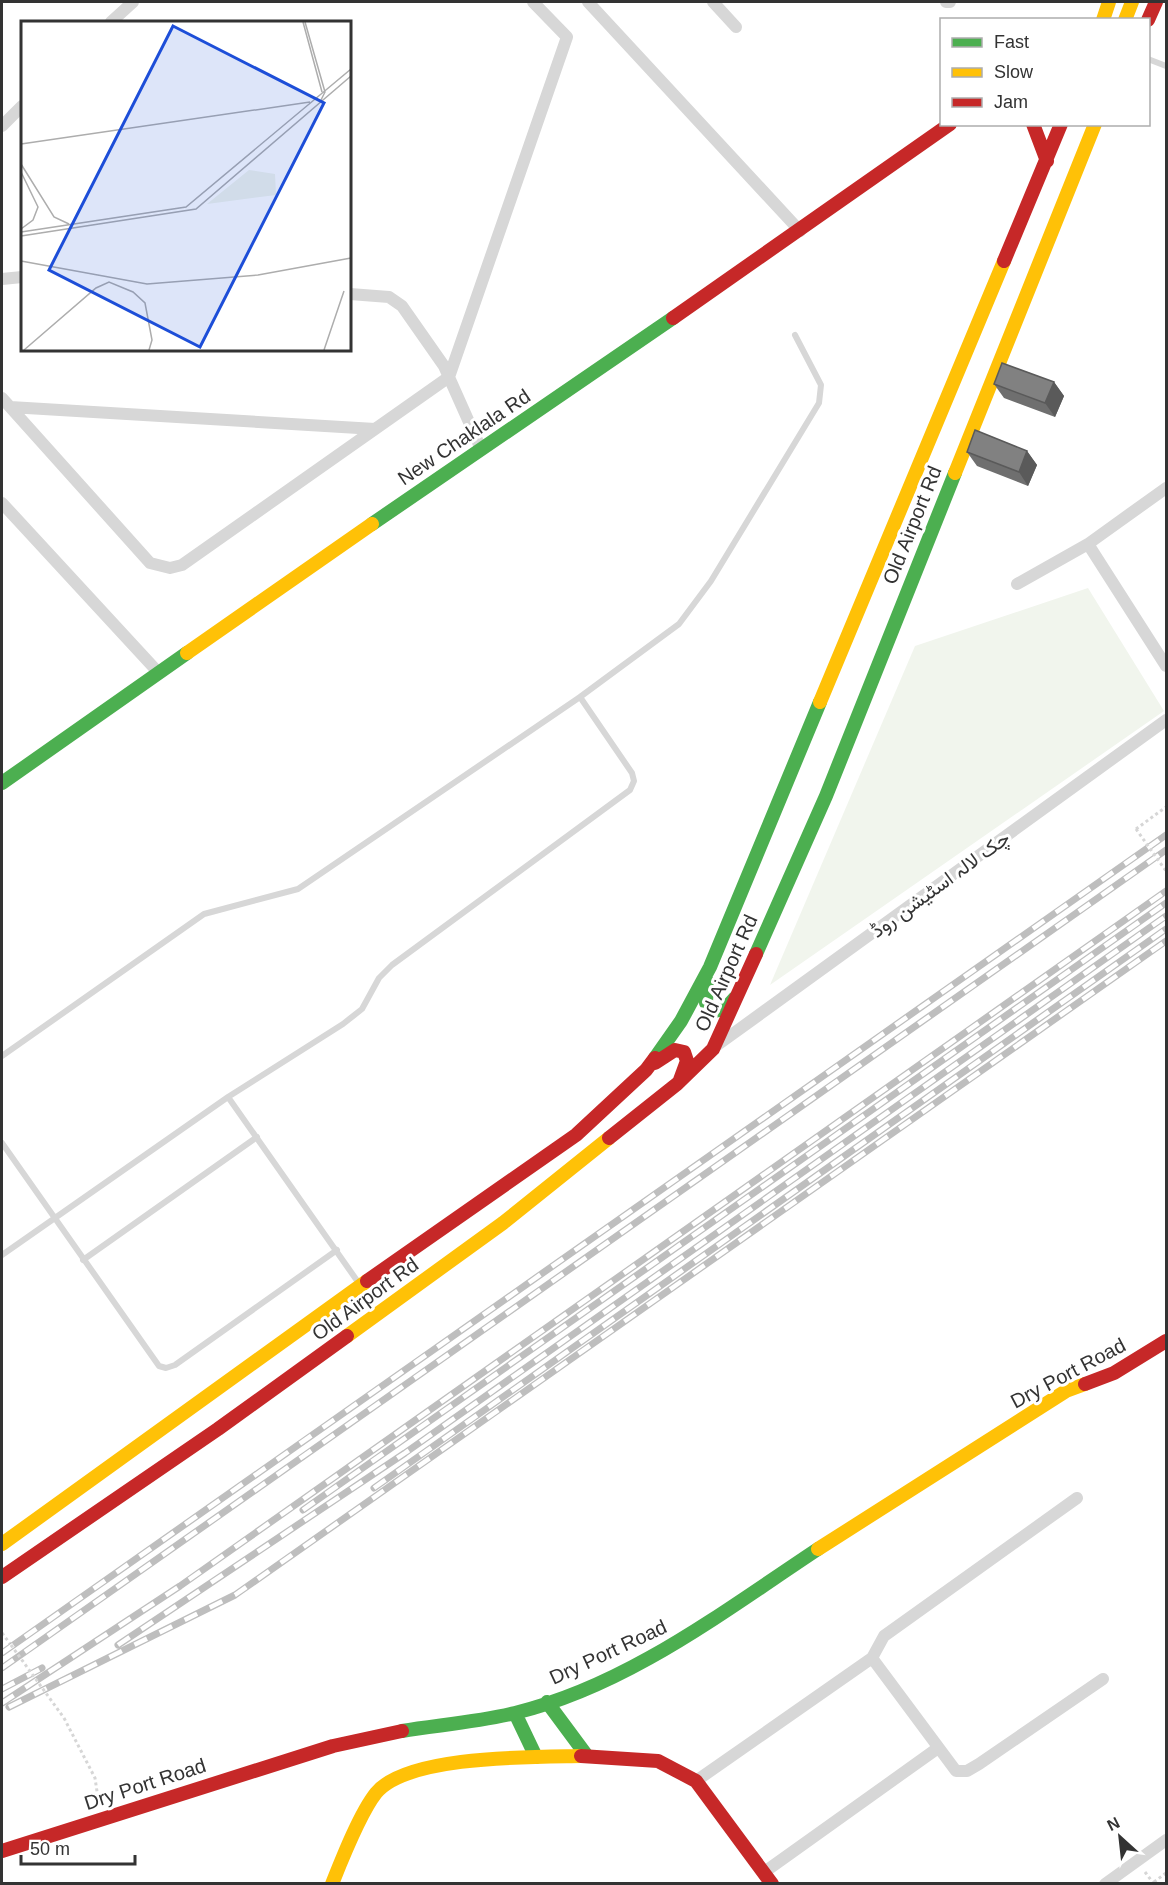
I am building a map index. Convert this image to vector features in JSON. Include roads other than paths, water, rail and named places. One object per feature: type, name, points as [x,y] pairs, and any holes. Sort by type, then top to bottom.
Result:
[{"type":"main road","points":[[1102,18],[1109,2]]},
{"type":"main road","points":[[1126,18],[1132,2]]},
{"type":"main road","points":[[1149,18],[1156,2]]},
{"type":"main road","name":"New Chaklala Rd","points":[[2,783],[157,671],[800,231],[947,126]]},
{"type":"main road","points":[[1034,126],[1047,161]]},
{"type":"main road","name":"Old Airport Rd","points":[[2,1544],[361,1285],[576,1135],[646,1071],[697,995],[710,967],[1060,126]]},
{"type":"main road","points":[[1077,164],[1087,126]]},
{"type":"main road","name":"Old Airport Rd","points":[[2,1577],[218,1429],[503,1223],[677,1084],[713,1049],[830,784],[1094,126]]},
{"type":"main road","points":[[710,967],[705,995],[706,1003],[713,1011],[725,1009],[739,994]]},
{"type":"main road","points":[[646,1071],[675,1050],[684,1052],[687,1061],[677,1084]]},
{"type":"main road","name":"Dry Port Road","points":[[2,1851],[333,1746],[407,1730],[515,1713],[618,1674],[680,1640],[916,1485],[1066,1391],[1114,1373],[1167,1341]]},
{"type":"main road","points":[[2,1536],[22,1530]]},
{"type":"main road","points":[[547,1702],[587,1756]]},
{"type":"main road","points":[[515,1713],[536,1757]]},
{"type":"main road","points":[[332,1884],[346,1850],[377,1791],[411,1771],[448,1763],[587,1756],[658,1761],[696,1781],[768,1878]]},
{"type":"street","points":[[112,21],[133,2]]},
{"type":"street","points":[[6,402],[150,563],[170,568],[182,565],[449,376],[567,37],[533,2]]},
{"type":"street","points":[[588,2],[800,231]]},
{"type":"street","points":[[713,2],[736,27]]},
{"type":"street","points":[[2,126],[21,107]]},
{"type":"street","points":[[2,279],[21,277]]},
{"type":"street","points":[[351,294],[389,297],[402,306],[449,376],[481,449]]},
{"type":"street","points":[[6,402],[375,429]]},
{"type":"street","points":[[1017,584],[1088,544],[1167,488]]},
{"type":"street","points":[[2,503],[157,671]]},
{"type":"street","points":[[1088,544],[1167,666]]},
{"type":"street","name":"چک لالہ اسٹیشن روڈ","points":[[713,1049],[1167,720]]},
{"type":"street","points":[[696,1781],[872,1659],[884,1636],[1077,1497]]},
{"type":"street","points":[[872,1659],[956,1771],[967,1771],[1103,1679]]},
{"type":"street","points":[[768,1878],[938,1748]]},
{"type":"street","points":[[1105,1884],[1167,1840]]},
{"type":"lane","points":[[1150,59],[1167,66]]},
{"type":"lane","points":[[2,1056],[204,914],[298,889],[580,697],[679,624],[711,581],[819,403],[821,385],[795,335]]},
{"type":"lane","points":[[2,1255],[228,1097],[343,1024],[362,1009],[379,978],[392,965],[630,790],[634,781],[632,773],[580,697]]},
{"type":"lane","points":[[228,1097],[361,1285]]},
{"type":"lane","points":[[83,1260],[257,1137]]},
{"type":"lane","points":[[2,1143],[159,1366],[166,1368],[175,1365],[336,1250]]},
{"type":"railway","points":[[2,1653],[1166,835]]},
{"type":"railway","points":[[2,1668],[1166,850]]},
{"type":"railway","points":[[2,1703],[180,1586],[1166,891]]},
{"type":"railway","points":[[303,1510],[1166,903]]},
{"type":"railway","points":[[118,1645],[405,1453],[1166,916]]},
{"type":"railway","points":[[374,1488],[1166,929]]},
{"type":"railway","points":[[9,1707],[235,1595],[1166,941]]},
{"type":"railway","points":[[2,1689],[42,1668]]}]
